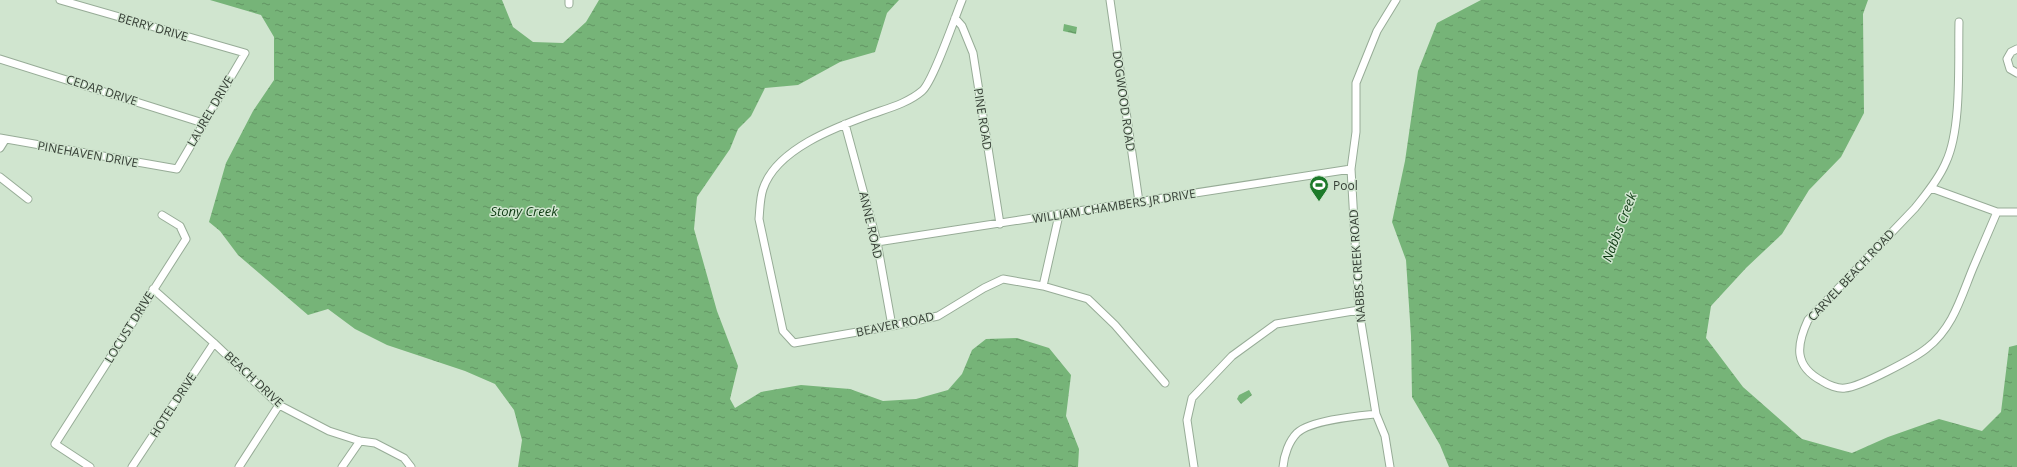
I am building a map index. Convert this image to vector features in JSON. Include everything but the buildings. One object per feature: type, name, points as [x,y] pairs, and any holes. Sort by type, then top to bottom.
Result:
[{"type":"street","name":"BERRY DRIVE","points":[[60,0],[245,53]]},
{"type":"street","points":[[845,124],[904,103],[923,91],[937,63],[962,0]]},
{"type":"street","name":"DOGWOOD ROAD","points":[[1110,0],[1138,202]]},
{"type":"street","name":"NABBS CREEK ROAD","points":[[1390,467],[1385,436],[1376,414],[1359,310],[1351,169],[1356,132],[1356,83],[1377,31],[1396,0]]},
{"type":"street","name":"PINE ROAD","points":[[954,18],[962,26],[973,53],[1000,224]]},
{"type":"street","name":"CARVEL BEACH ROAD","points":[[1959,22],[1955,131],[1946,162],[1931,188],[1808,320],[1800,337],[1799,351],[1802,364],[1814,377],[1828,385],[1845,388],[1860,383],[1927,348],[1943,332],[1957,311],[1997,212]]},
{"type":"street","points":[[2017,49],[2011,52],[2007,59],[2010,69],[2017,73]]},
{"type":"street","name":"LAUREL DRIVE","points":[[176,169],[245,53]]},
{"type":"street","name":"CEDAR DRIVE","points":[[0,59],[203,123]]},
{"type":"street","name":"ANNE ROAD","points":[[845,124],[876,242],[892,326]]},
{"type":"street","name":"BEAVER ROAD","points":[[845,124],[796,148],[779,164],[763,187],[760,200],[759,219],[784,332],[794,343],[892,326],[938,316],[984,288],[1003,279],[1043,286],[1088,298],[1115,325],[1165,383]]},
{"type":"street","points":[[0,148],[3,139]]},
{"type":"street","name":"PINEHAVEN DRIVE","points":[[3,139],[176,169]]},
{"type":"street","name":"WILLIAM CHAMBERS JR DRIVE","points":[[876,242],[1351,169]]},
{"type":"street","points":[[0,177],[28,199]]},
{"type":"street","points":[[1931,188],[1997,212],[2017,212]]},
{"type":"street","name":"LOCUST DRIVE","points":[[90,467],[55,444],[186,239],[180,226],[162,215]]},
{"type":"street","points":[[1043,286],[1059,215]]},
{"type":"street","name":"BEACH DRIVE","points":[[153,289],[214,343],[279,405],[329,432],[360,441],[376,443],[404,458],[411,467]]},
{"type":"street","points":[[1194,467],[1187,420],[1192,398],[1232,356],[1276,324],[1359,310]]},
{"type":"street","name":"HOTEL DRIVE","points":[[132,467],[214,343]]},
{"type":"street","points":[[239,467],[279,405]]},
{"type":"street","points":[[1284,467],[1288,445],[1298,432],[1318,424],[1376,414]]},
{"type":"street","points":[[342,467],[360,441]]},
{"type":"water","name":"Stony Creek","points":[[210,0],[502,0],[513,27],[533,42],[563,43],[586,22],[599,0],[899,0],[887,13],[875,52],[840,62],[798,85],[765,88],[751,116],[738,129],[730,149],[697,197],[694,229],[717,311],[738,366],[730,399],[735,408],[761,392],[801,385],[850,389],[883,401],[916,399],[948,390],[962,374],[972,350],[986,339],[1017,338],[1049,348],[1071,375],[1066,416],[1079,449],[1078,467],[518,467],[522,440],[514,410],[495,384],[465,371],[387,345],[355,329],[328,309],[308,315],[238,255],[220,231],[209,222],[226,163],[253,111],[274,80],[274,37],[261,15]]},
{"type":"water","name":"Nabbs Creek","points":[[1481,0],[1868,0],[1863,14],[1864,113],[1841,157],[1809,190],[1782,234],[1746,268],[1711,306],[1706,338],[1743,387],[1802,439],[1852,453],[1888,437],[1939,419],[1982,431],[2001,412],[2009,347],[2017,345],[2017,467],[1449,467],[1440,445],[1412,397],[1411,336],[1406,260],[1392,222],[1405,161],[1418,71],[1437,23]]},
{"type":"water","points":[[1064,24],[1077,27],[1076,34],[1063,31]]},
{"type":"water","points":[[1249,390],[1252,395],[1241,404],[1237,399],[1239,395]]},
{"type":"place","name":"Pool","points":[[1319,202]]}]
